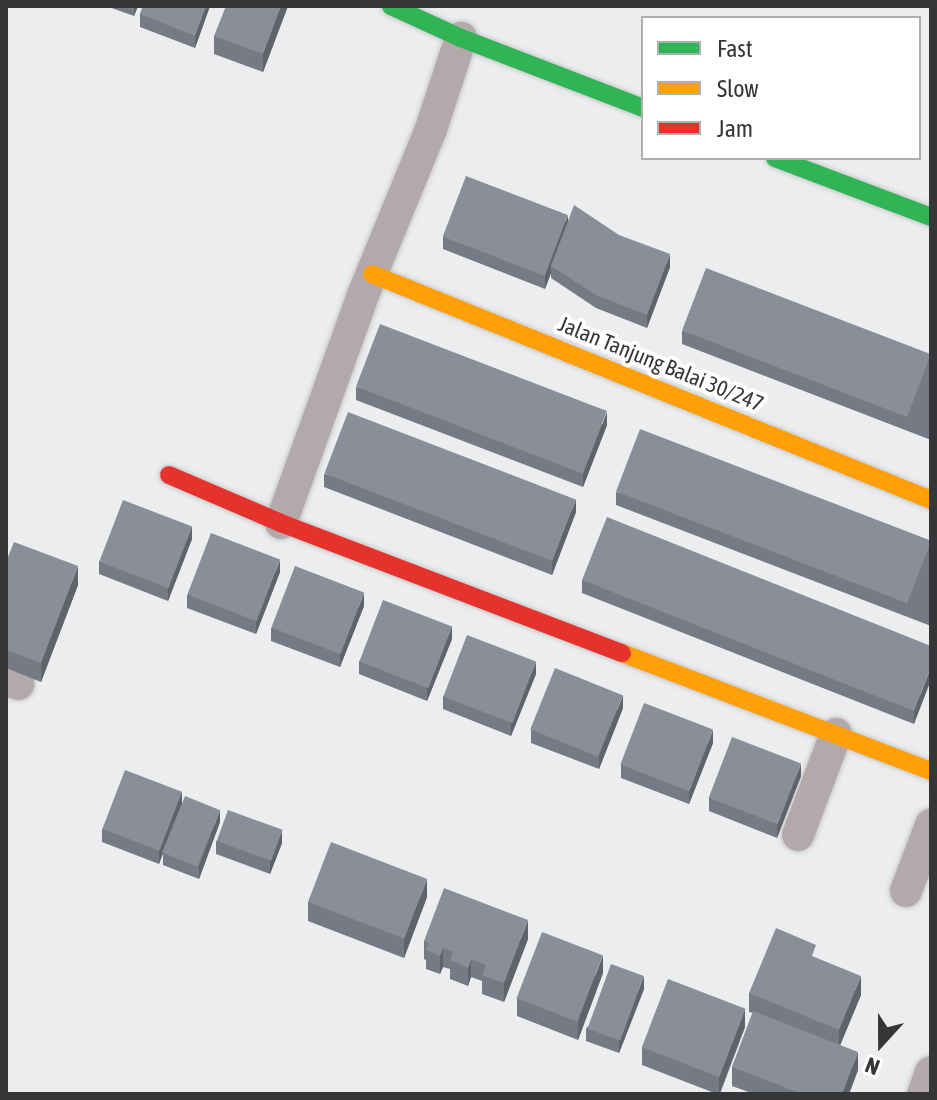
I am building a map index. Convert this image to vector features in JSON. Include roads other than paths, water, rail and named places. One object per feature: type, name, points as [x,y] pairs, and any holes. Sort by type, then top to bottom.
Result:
[{"type":"street","points":[[392,8],[641,107]]},
{"type":"street","points":[[281,523],[372,274],[431,129],[461,38]]},
{"type":"street","points":[[780,160],[931,217]]},
{"type":"street","name":"Jalan Tanjung Balai 30/247","points":[[372,274],[931,500]]},
{"type":"street","points":[[169,475],[281,523],[931,771]]},
{"type":"street","points":[[798,835],[836,734]]},
{"type":"street","points":[[906,891],[931,825]]},
{"type":"street","points":[[923,1094],[931,1072]]}]
